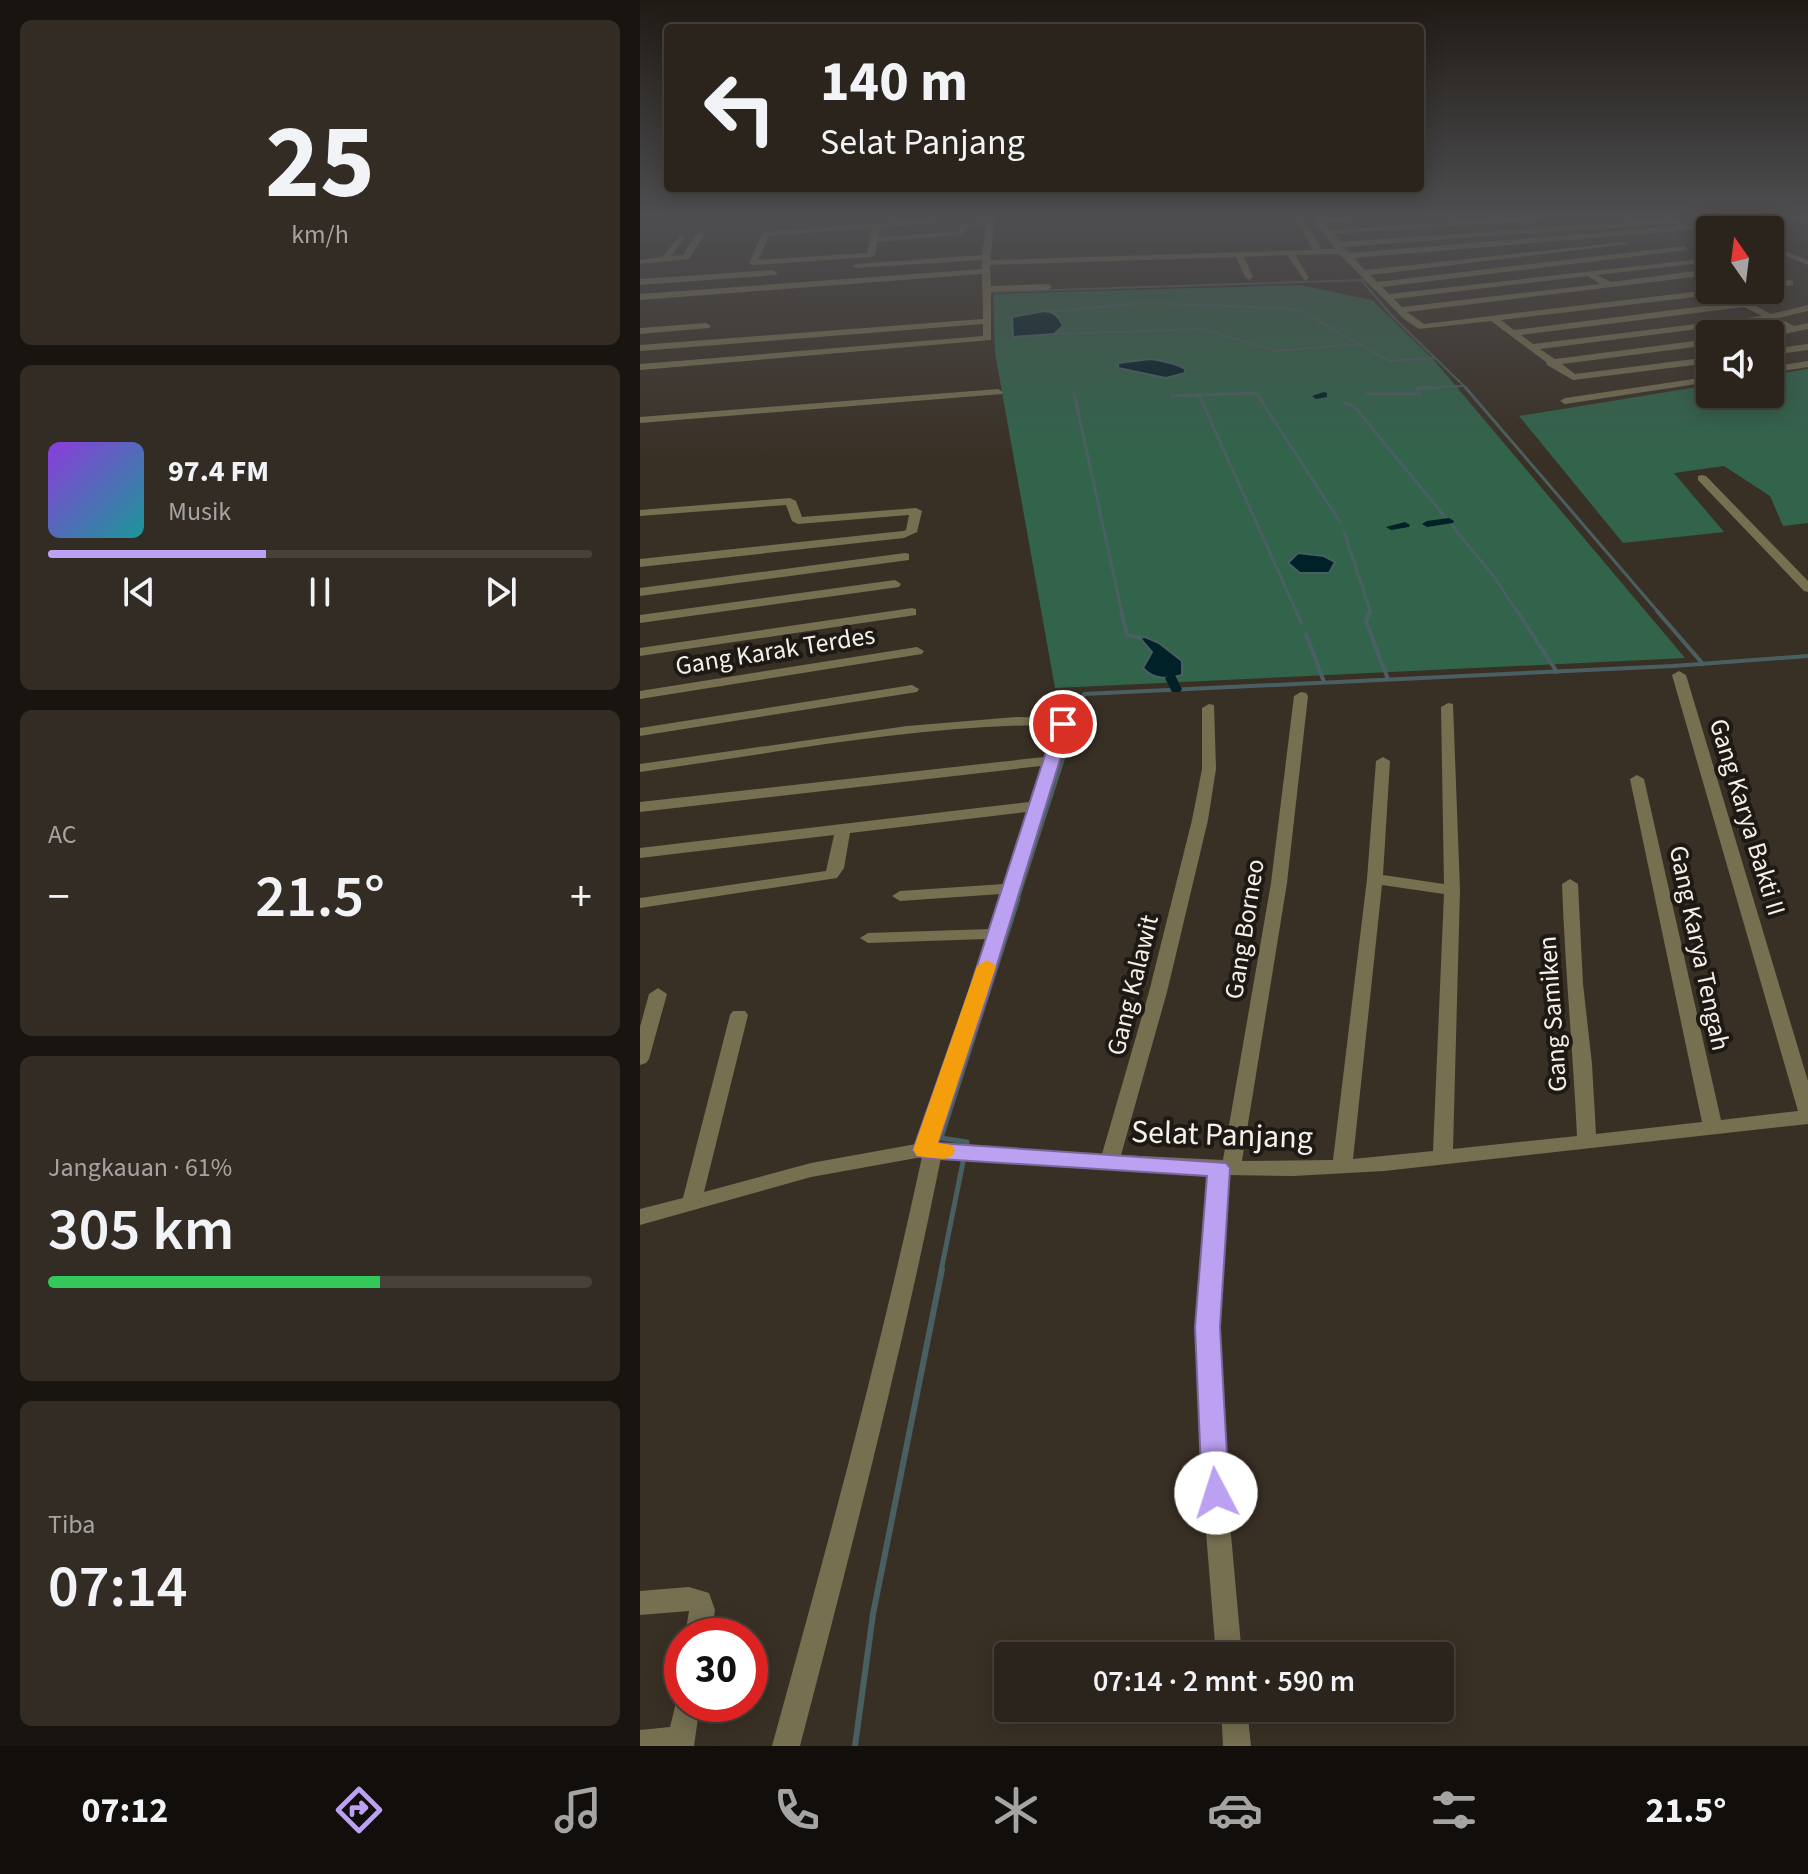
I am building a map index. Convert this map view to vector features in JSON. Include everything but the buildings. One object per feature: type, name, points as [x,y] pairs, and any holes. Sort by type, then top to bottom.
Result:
[{"type":"street","points":[[640,367],[986,339],[986,296]]},
{"type":"street","points":[[1387,297],[1392,296]]},
{"type":"street","points":[[1400,310],[1514,296]]},
{"type":"street","points":[[1387,297],[1422,327],[1679,296]]},
{"type":"street","points":[[1512,333],[1745,304],[1808,338]]},
{"type":"street","points":[[1596,306],[1696,372]]},
{"type":"street","points":[[1530,347],[1808,308]]},
{"type":"street","points":[[1493,319],[1573,377],[1696,361]]},
{"type":"street","points":[[640,348],[987,321]]},
{"type":"street","points":[[640,331],[706,326]]},
{"type":"street","points":[[1784,331],[1808,326]]},
{"type":"street","points":[[1550,363],[1696,344]]},
{"type":"street","points":[[1784,350],[1808,347]]},
{"type":"street","points":[[1784,368],[1808,364]]},
{"type":"street","points":[[1565,401],[1696,381]]},
{"type":"street","points":[[640,420],[998,392]]},
{"type":"street","points":[[1702,478],[1808,588]]},
{"type":"street","points":[[640,513],[790,501],[797,521],[916,511],[913,529],[904,534],[640,563]]},
{"type":"street","points":[[640,592],[905,557]]},
{"type":"street","points":[[640,619],[895,584]]},
{"type":"street","points":[[640,652],[912,612]]},
{"type":"street","name":"Gang Karak Terdes","points":[[640,695],[917,651]]},
{"type":"street","name":"Gang Karya Bakti II","points":[[1679,675],[1808,1115]]},
{"type":"street","points":[[640,732],[912,689]]},
{"type":"street","name":"Gang Borneo","points":[[1228,1642],[1212,1458],[1208,1327],[1225,1168],[1277,895],[1301,696]]},
{"type":"street","points":[[1443,1156],[1452,890],[1448,707]]},
{"type":"street","name":"Gang Kalawit","points":[[1110,1161],[1155,1005],[1200,820],[1209,769],[1209,708]]},
{"type":"street","points":[[640,768],[907,730],[1058,719],[1063,724],[996,934],[946,1151],[909,1265],[864,1454],[786,1746]]},
{"type":"street","points":[[640,807],[1050,761]]},
{"type":"street","points":[[1342,1167],[1375,879],[1383,761]]},
{"type":"street","name":"Gang Karya Tengah","points":[[1637,779],[1713,1127]]},
{"type":"street","points":[[640,853],[1036,806]]},
{"type":"street","points":[[640,903],[831,875],[836,868],[843,830]]},
{"type":"street","points":[[1375,879],[1452,890]]},
{"type":"street","name":"Gang Samiken","points":[[1570,884],[1574,984],[1587,1140]]},
{"type":"street","points":[[900,896],[1011,888]]},
{"type":"street","points":[[868,938],[996,934]]},
{"type":"street","points":[[640,1059],[658,994]]},
{"type":"street","points":[[691,1204],[739,1015]]},
{"type":"street","name":"Selat Panjang","points":[[640,1217],[811,1170],[946,1151],[1225,1168],[1342,1167],[1808,1115]]},
{"type":"street","points":[[640,1603],[700,1601],[701,1618]]},
{"type":"street","points":[[640,1743],[680,1743],[684,1722]]},
{"type":"street","points":[[1235,1722],[1237,1746]]},
{"type":"green space","points":[[993,296],[1355,296],[1372,300],[1433,359],[1685,658],[1055,688],[995,353]]},
{"type":"green space","points":[[1808,369],[1808,523],[1783,526],[1770,496],[1724,466],[1674,473],[1724,532],[1623,543],[1519,416],[1696,387],[1696,408],[1784,408],[1784,373]]},
{"type":"water","points":[[1044,311],[1056,315],[1063,326],[1054,334],[1013,337],[1012,317]]},
{"type":"water","points":[[1150,359],[1178,365],[1185,369],[1185,373],[1166,378],[1118,368],[1118,363]]},
{"type":"water","points":[[1298,553],[1324,556],[1335,562],[1329,573],[1300,573],[1288,563]]},
{"type":"water","points":[[1140,638],[1159,643],[1182,661],[1182,675],[1161,678],[1143,668],[1152,652]]},
{"type":"waterway","points":[[1375,296],[1465,387]]},
{"type":"waterway","points":[[1050,312],[1142,303],[1281,308],[1301,311],[1389,361],[1434,358]]},
{"type":"waterway","points":[[1054,334],[1204,329],[1275,351],[1359,344]]},
{"type":"waterway","points":[[1418,389],[1462,386]]},
{"type":"waterway","points":[[1367,394],[1420,394],[1417,388],[1429,387]]},
{"type":"waterway","points":[[1465,387],[1659,613]]},
{"type":"waterway","points":[[1074,393],[1122,613]]},
{"type":"waterway","points":[[1199,395],[1255,393]]},
{"type":"waterway","points":[[1257,394],[1340,522]]},
{"type":"waterway","points":[[1171,396],[1199,395]]},
{"type":"waterway","points":[[1199,395],[1297,613]]},
{"type":"waterway","points":[[1316,396],[1324,395]]},
{"type":"waterway","points":[[1344,403],[1354,406],[1495,578],[1518,613]]},
{"type":"waterway","points":[[1427,524],[1449,521]]},
{"type":"waterway","points":[[1391,527],[1405,525]]},
{"type":"waterway","points":[[1344,532],[1371,613]]},
{"type":"waterway","points":[[1121,611],[1127,635],[1140,638]]},
{"type":"waterway","points":[[1296,611],[1301,622]]},
{"type":"waterway","points":[[1370,611],[1366,622],[1388,679]]},
{"type":"waterway","points":[[1517,611],[1557,672]]},
{"type":"waterway","points":[[1657,611],[1703,664]]},
{"type":"waterway","points":[[1306,634],[1324,682]]},
{"type":"waterway","points":[[1703,664],[1808,656]]},
{"type":"waterway","points":[[1557,672],[1703,664]]},
{"type":"waterway","points":[[1017,901],[1084,694],[1557,672]]},
{"type":"waterway","points":[[1171,678],[1176,689]]},
{"type":"waterway","points":[[941,1271],[967,1142],[941,1138],[1018,899]]},
{"type":"waterway","points":[[855,1746],[873,1614],[942,1269]]},
{"type":"slow traffic","points":[[944,1151],[924,1150],[987,966]]},
{"type":"route","points":[[1063,724],[978,994],[924,1150],[1218,1168],[1208,1327],[1216,1493]]}]
